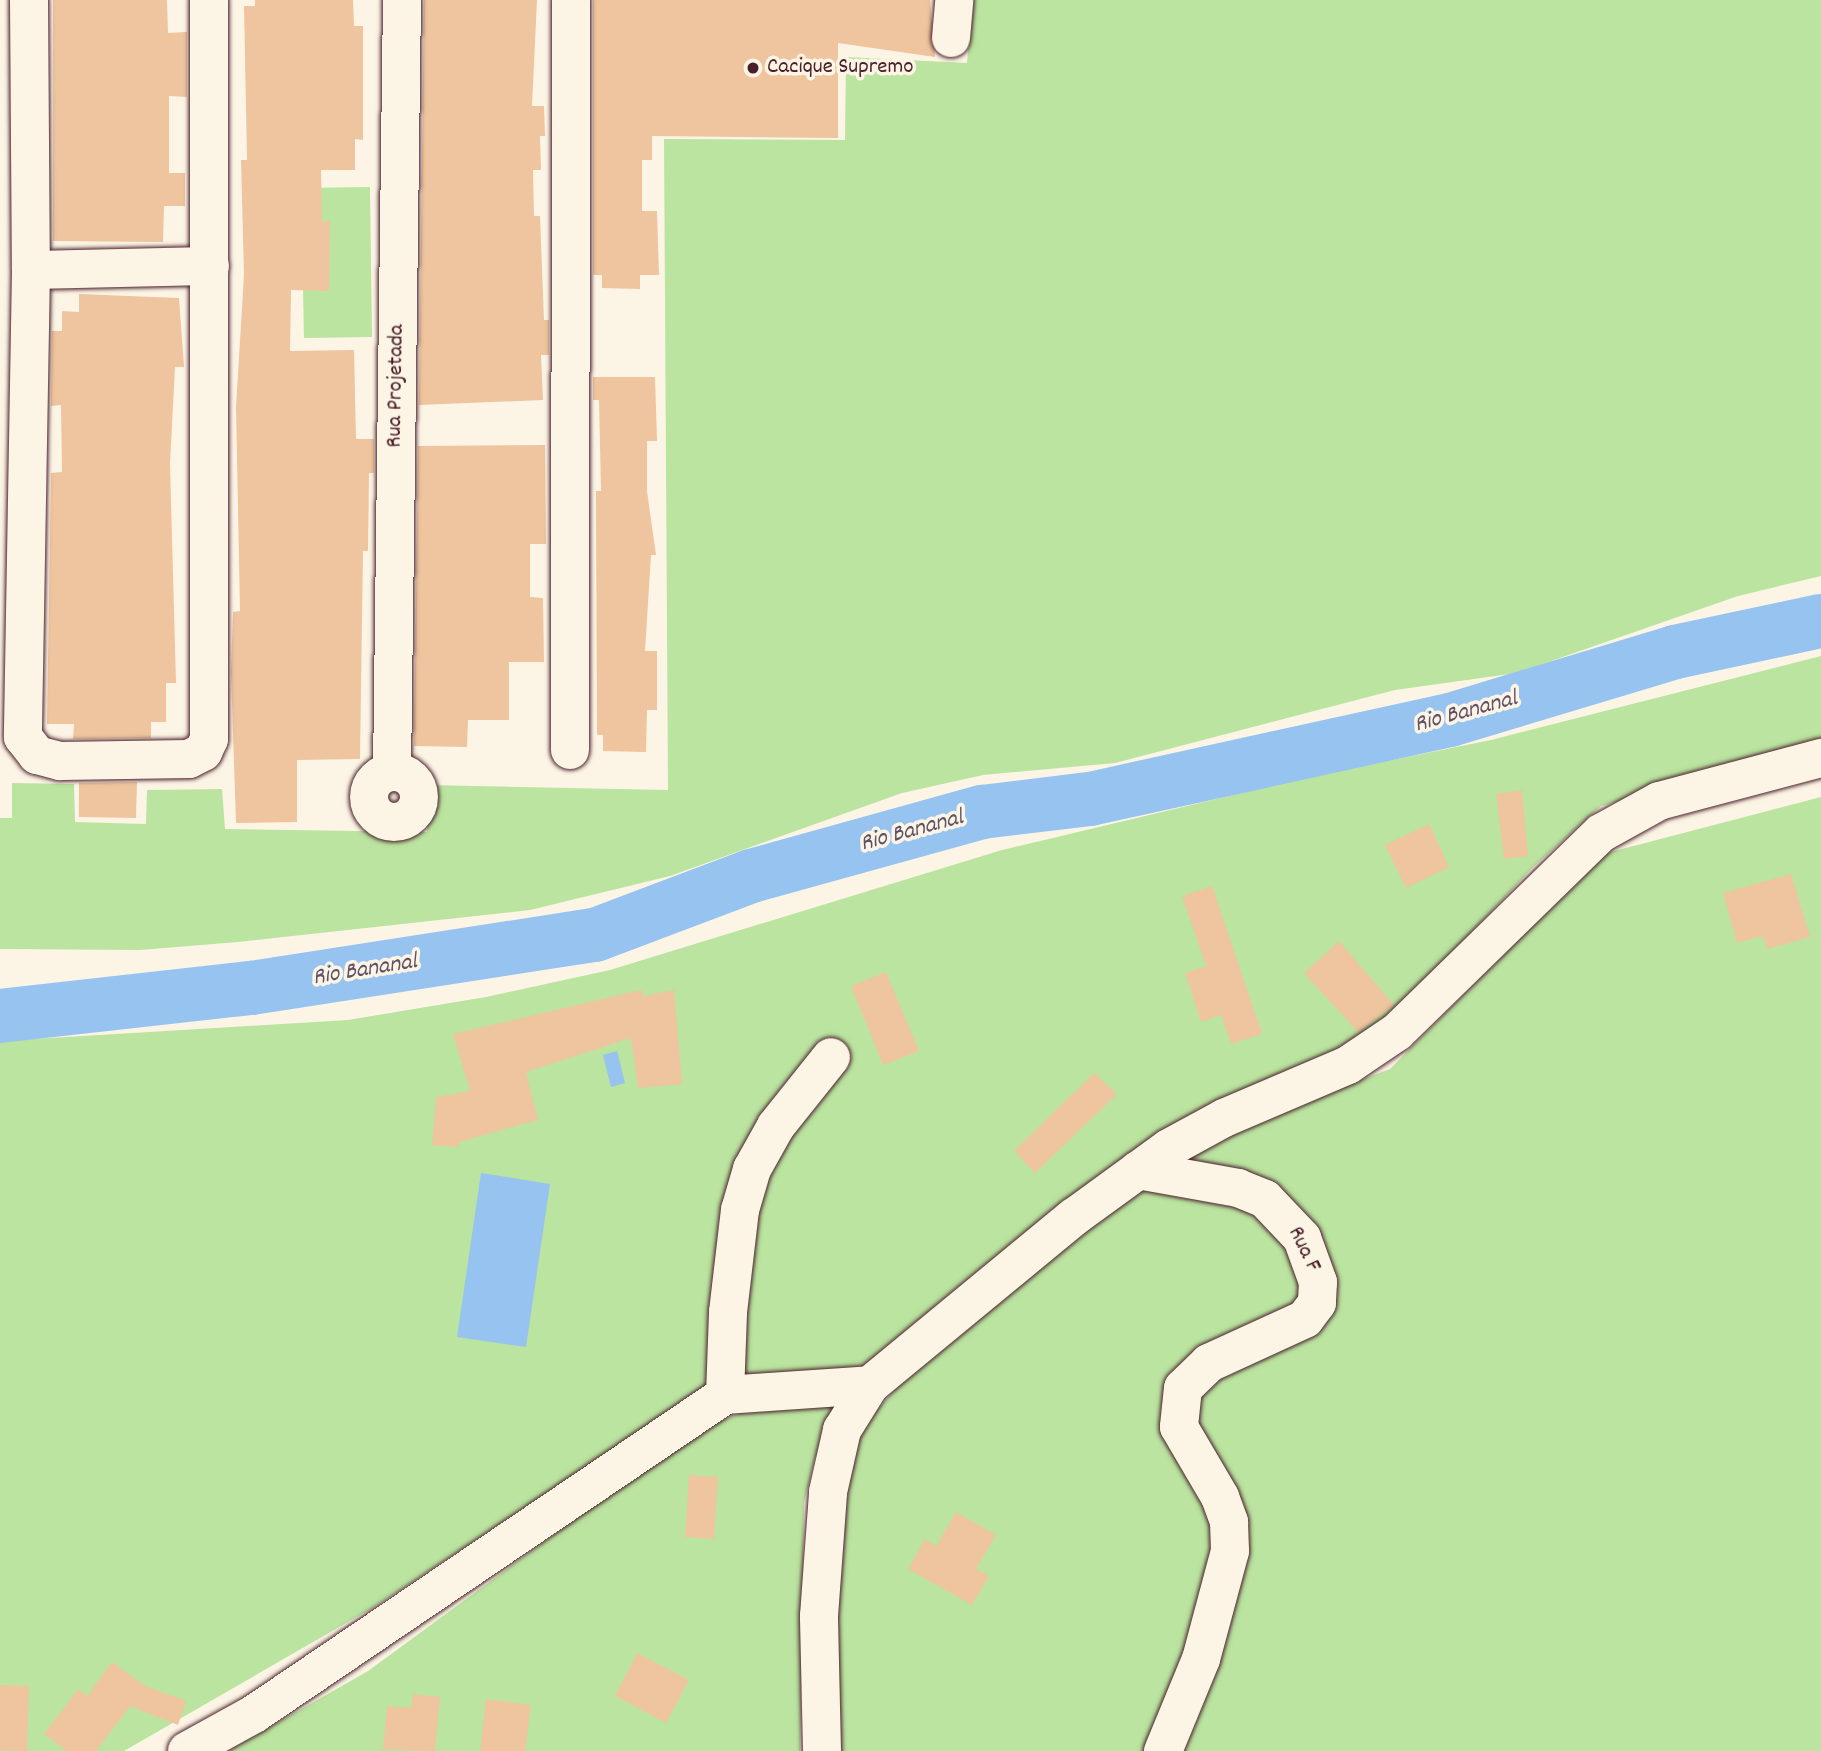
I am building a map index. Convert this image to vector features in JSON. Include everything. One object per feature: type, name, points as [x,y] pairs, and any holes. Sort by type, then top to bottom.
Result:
[{"type":"street","points":[[29,0],[31,270],[25,742],[52,760],[189,759],[203,752],[210,731],[209,0]]},
{"type":"street","name":"Rua Projetada","points":[[392,772],[402,0]]},
{"type":"street","points":[[570,750],[571,0]]},
{"type":"street","points":[[951,38],[954,0]]},
{"type":"street","points":[[31,270],[210,266]]},
{"type":"street","points":[[822,1751],[819,1616],[828,1492],[842,1430],[870,1385],[1138,1170],[1224,1118],[1372,1050],[1601,833],[1668,798],[1821,758]]},
{"type":"street","points":[[725,1395],[733,1274],[752,1169],[776,1126],[831,1058]]},
{"type":"street","name":"Rua F","points":[[1138,1170],[1238,1188],[1265,1199],[1289,1220],[1312,1261],[1317,1303],[1305,1318],[1209,1363],[1191,1375],[1181,1396],[1179,1427],[1220,1497],[1229,1522],[1230,1551],[1202,1659],[1163,1751]]},
{"type":"street","points":[[187,1751],[266,1706],[725,1395],[870,1385]]},
{"type":"green space","points":[[972,0],[1821,0],[1821,576],[1738,596],[1517,673],[1395,690],[1115,763],[983,775],[902,793],[670,876],[530,910],[140,950],[0,949],[0,818],[12,818],[12,783],[74,784],[75,822],[146,824],[147,790],[222,789],[225,829],[427,832],[429,785],[668,790],[664,139],[845,140],[846,57],[967,63]]},
{"type":"green space","points":[[370,187],[372,337],[304,338],[301,188]]},
{"type":"green space","points":[[1821,656],[1821,748],[1601,806],[1532,868],[1377,1033],[870,1365],[708,1386],[374,1607],[124,1751],[0,1751],[0,1041],[348,1020],[486,997],[610,970],[1002,850],[1304,778],[1491,740]]},
{"type":"green space","points":[[1821,797],[1821,1751],[837,1751],[831,1607],[849,1459],[867,1421],[899,1385],[1114,1206],[1242,1125],[1390,1069],[1603,854]]},
{"type":"green space","points":[[846,1398],[815,1457],[804,1503],[800,1751],[228,1751],[368,1671],[694,1432],[758,1406]]},
{"type":"water","points":[[617,1051],[625,1083],[611,1087],[603,1055]]},
{"type":"water","points":[[481,1173],[550,1184],[526,1347],[457,1337]]},
{"type":"building","points":[[53,0],[167,0],[168,33],[187,32],[187,97],[169,96],[169,173],[185,173],[185,206],[164,206],[163,242],[53,241]]},
{"type":"building","points":[[255,0],[353,0],[354,26],[363,26],[363,140],[355,139],[355,170],[321,170],[322,221],[330,221],[329,291],[291,290],[290,351],[354,350],[356,439],[374,439],[374,473],[369,473],[368,551],[363,551],[360,759],[297,760],[297,822],[236,823],[231,672],[233,612],[240,611],[236,407],[244,274],[241,160],[247,160],[244,6],[255,6]]},
{"type":"building","points":[[424,0],[537,0],[532,106],[544,106],[545,136],[540,136],[541,170],[533,170],[534,216],[540,216],[544,320],[549,320],[549,355],[541,355],[543,400],[419,405]]},
{"type":"building","points":[[593,0],[930,0],[935,57],[838,43],[838,138],[652,136],[652,160],[642,160],[642,211],[657,211],[659,275],[640,275],[640,289],[602,288],[602,275],[593,275]]},
{"type":"building","points":[[79,294],[179,298],[184,367],[175,367],[170,464],[176,683],[166,683],[166,722],[151,722],[151,738],[73,739],[74,724],[47,724],[51,473],[62,472],[61,405],[51,406],[52,331],[62,331],[62,311],[79,312]]},
{"type":"building","points":[[593,377],[655,377],[657,441],[647,441],[647,491],[656,555],[651,555],[645,651],[657,651],[657,710],[647,710],[646,752],[603,751],[603,735],[597,735],[596,491],[601,491],[599,400],[593,400]]},
{"type":"building","points":[[545,445],[546,544],[530,544],[530,597],[543,598],[544,662],[509,662],[509,720],[468,720],[467,747],[414,746],[418,446]]},
{"type":"building","points":[[137,782],[136,818],[79,817],[79,783]]},
{"type":"building","points":[[1522,790],[1528,856],[1504,859],[1496,794]]},
{"type":"building","points":[[1429,824],[1449,867],[1406,888],[1385,845]]},
{"type":"building","points":[[1791,874],[1810,937],[1767,949],[1763,936],[1737,943],[1723,893]]},
{"type":"building","points":[[1212,886],[1262,1034],[1231,1044],[1221,1015],[1201,1022],[1185,973],[1206,966],[1182,896]]},
{"type":"building","points":[[1339,941],[1394,1005],[1358,1032],[1304,973]]},
{"type":"building","points":[[886,972],[919,1051],[883,1065],[851,986]]},
{"type":"building","points":[[641,990],[644,996],[674,990],[682,1084],[638,1088],[631,1038],[526,1072],[538,1120],[459,1142],[458,1147],[432,1145],[436,1097],[470,1091],[453,1034]]},
{"type":"building","points":[[1094,1073],[1117,1094],[1035,1173],[1014,1151]]},
{"type":"building","points":[[689,1475],[718,1477],[714,1539],[685,1537]]},
{"type":"building","points":[[956,1512],[996,1535],[976,1569],[989,1576],[972,1605],[908,1569],[925,1539],[936,1546]]},
{"type":"building","points":[[637,1653],[689,1680],[666,1723],[615,1696]]},
{"type":"building","points":[[112,1662],[145,1686],[186,1701],[178,1725],[130,1706],[96,1751],[67,1751],[44,1734],[78,1689],[87,1696]]},
{"type":"building","points":[[0,1685],[29,1686],[27,1751],[0,1750]]},
{"type":"building","points":[[413,1694],[440,1697],[435,1751],[383,1749],[387,1706],[411,1708]]},
{"type":"building","points":[[486,1699],[531,1705],[525,1751],[480,1751]]},
{"type":"waterway","name":"Rio Bananal","points":[[0,1016],[251,988],[595,935],[751,876],[982,812],[1090,799],[1450,720],[1675,652],[1821,621]]},
{"type":"place","name":"Cacique Supremo","points":[[753,68]]}]
